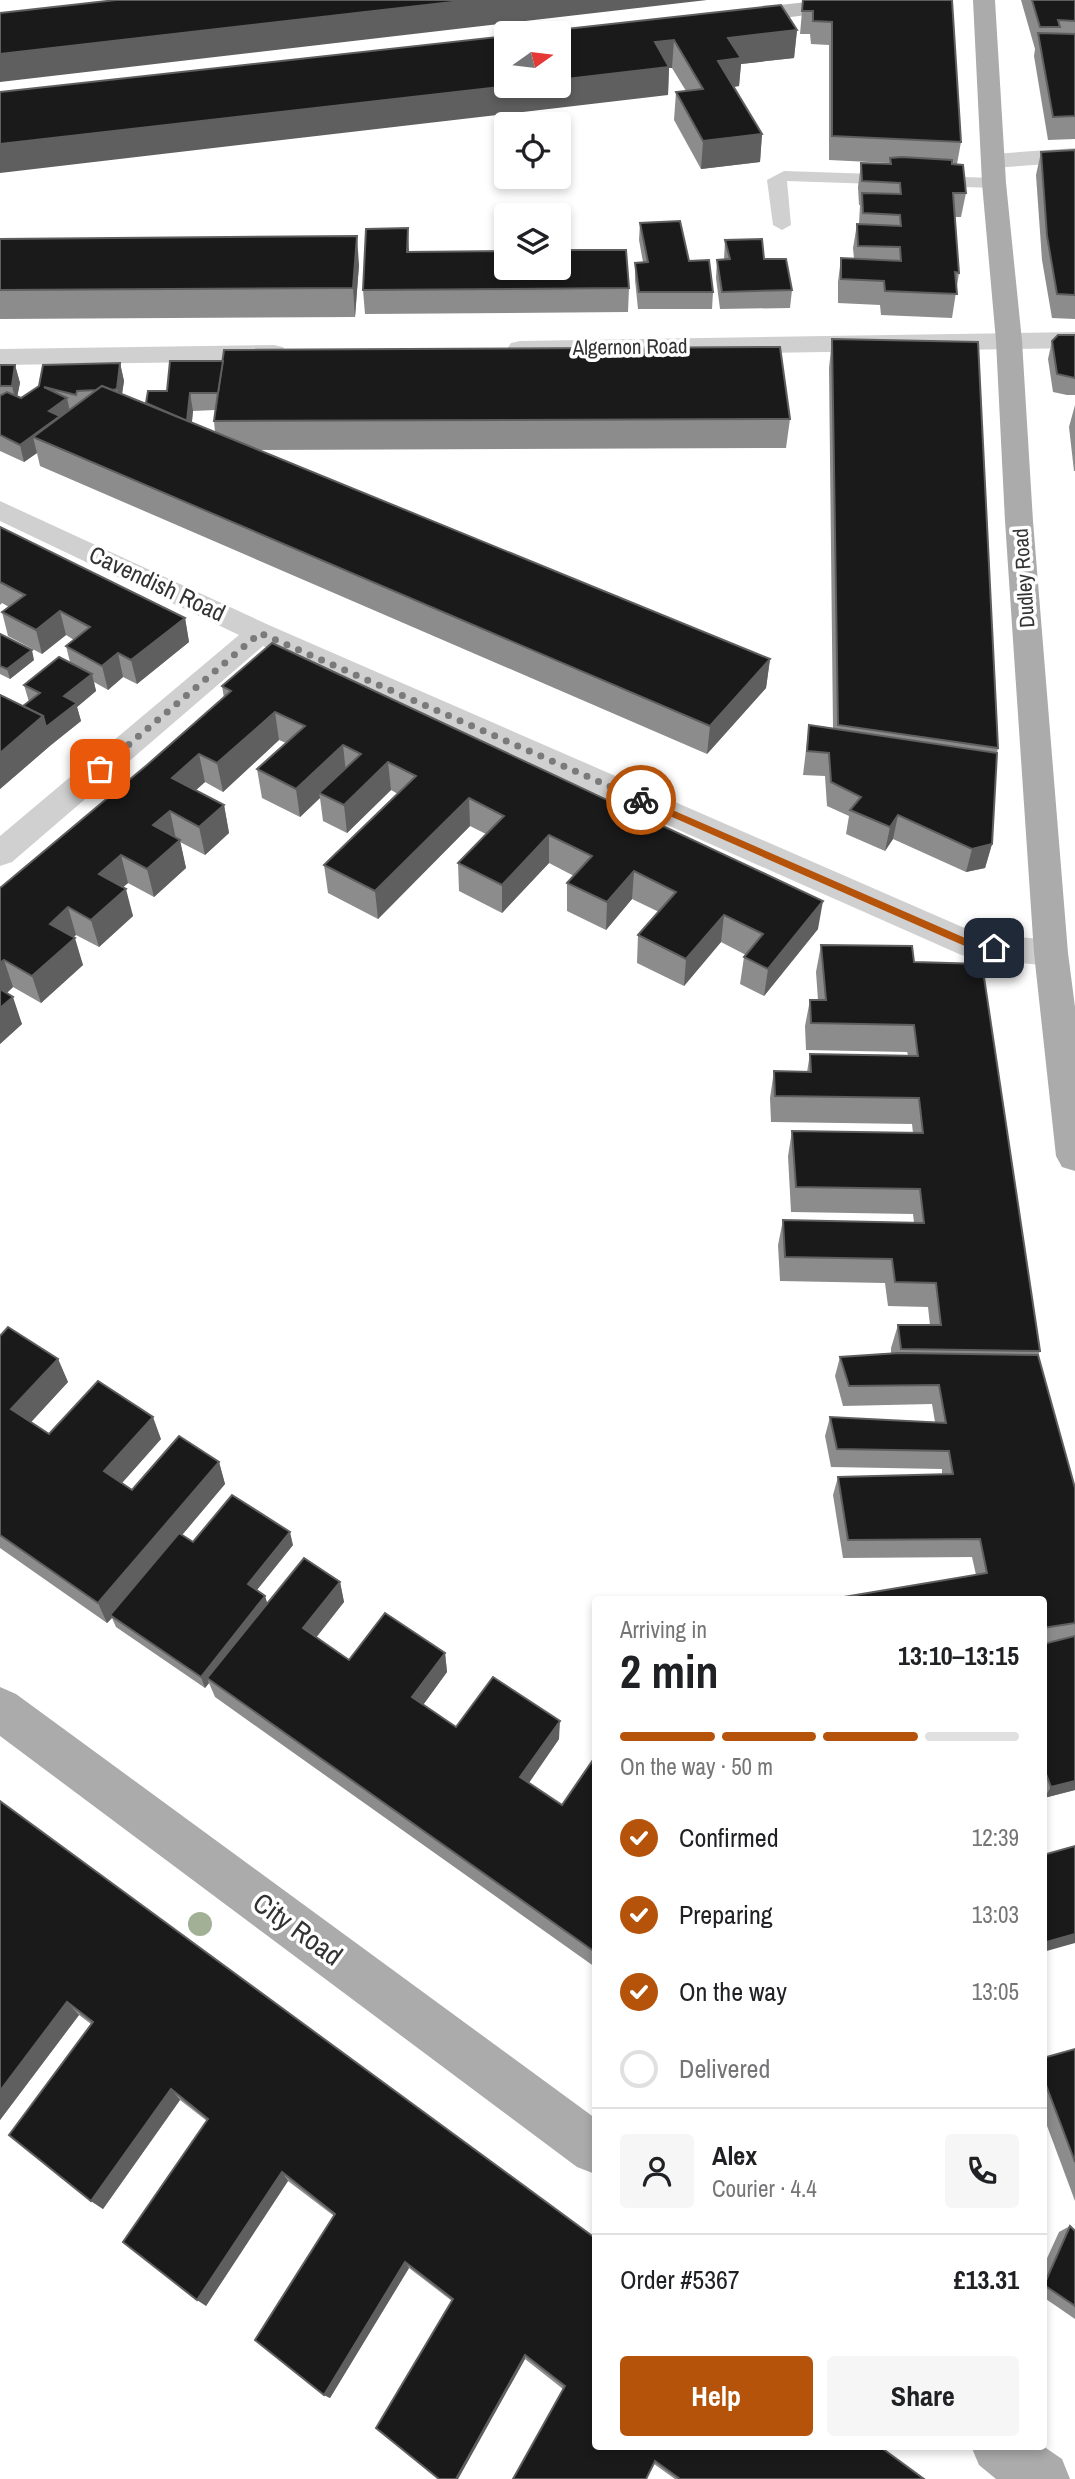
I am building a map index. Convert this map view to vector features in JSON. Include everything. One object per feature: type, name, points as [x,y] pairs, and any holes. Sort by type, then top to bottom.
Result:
[{"type":"main road","points":[[706,20],[881,0]]},
{"type":"main road","name":"Dudley Road","points":[[984,0],[1051,953],[1075,1156]]},
{"type":"main road","name":"City Road","points":[[0,1709],[592,2147]]},
{"type":"main road","points":[[1003,2450],[1042,2479]]},
{"type":"street","points":[[994,172],[1075,155]]},
{"type":"street","name":"Algernon Road","points":[[499,349],[1075,340]]},
{"type":"street","points":[[0,357],[305,352]]},
{"type":"street","name":"Cavendish Road","points":[[0,510],[260,633],[971,944],[1017,952],[1051,953]]},
{"type":"street","points":[[0,854],[260,633]]},
{"type":"lane","points":[[782,225],[776,180],[784,176],[994,172]]},
{"type":"building","points":[[116,0],[470,0],[0,54],[0,13]]},
{"type":"building","points":[[803,0],[952,0],[961,142],[832,136],[832,22],[813,21],[813,11],[802,11]]},
{"type":"building","points":[[1032,0],[1075,0],[1075,21],[1058,20],[1060,27],[1040,27]]},
{"type":"building","points":[[781,5],[797,30],[728,38],[741,58],[718,61],[762,134],[703,141],[676,92],[703,89],[674,40],[655,42],[669,67],[571,78],[571,28]]},
{"type":"building","points":[[1038,33],[1075,34],[1075,116],[1053,117]]},
{"type":"building","points":[[494,37],[494,88],[0,144],[0,92]]},
{"type":"building","points":[[1075,150],[1075,295],[1057,294],[1047,236],[1041,152]]},
{"type":"building","points":[[890,158],[952,160],[952,164],[963,165],[966,193],[953,193],[959,273],[955,272],[957,294],[885,291],[884,281],[841,279],[841,258],[901,261],[900,247],[858,246],[857,224],[901,226],[900,215],[863,213],[862,193],[901,194],[900,183],[862,181],[861,163],[891,164]]},
{"type":"building","points":[[680,221],[689,261],[709,260],[713,292],[639,292],[635,263],[648,262],[640,223]]},
{"type":"building","points":[[408,228],[407,252],[494,251],[494,280],[571,280],[571,250],[626,250],[629,288],[363,290],[366,229]]},
{"type":"building","points":[[357,236],[353,288],[0,290],[0,239]]},
{"type":"building","points":[[762,239],[764,259],[786,259],[792,290],[722,292],[717,260],[730,259],[725,240]]},
{"type":"building","points":[[1058,335],[1075,335],[1075,378],[1057,374],[1052,341]]},
{"type":"building","points":[[832,339],[978,342],[998,748],[838,725]]},
{"type":"building","points":[[780,347],[790,419],[214,421],[224,350]]},
{"type":"building","points":[[170,361],[223,361],[218,393],[190,393],[187,421],[146,403],[148,391],[167,391]]},
{"type":"building","points":[[120,363],[117,389],[102,386],[96,390],[77,391],[76,395],[44,387],[67,398],[49,411],[60,416],[20,445],[0,435],[0,396],[7,392],[21,398],[39,386],[43,365]]},
{"type":"building","points":[[0,365],[15,365],[12,386],[0,386]]},
{"type":"building","points":[[102,386],[770,659],[710,726],[33,437]]},
{"type":"building","points":[[0,527],[185,618],[131,660],[118,653],[102,666],[66,646],[90,627],[60,611],[36,630],[2,612],[25,595],[0,582]]},
{"type":"building","points":[[0,634],[32,650],[7,669],[0,666]]},
{"type":"building","points":[[272,643],[823,901],[768,969],[744,957],[763,934],[724,915],[686,959],[638,935],[676,892],[634,871],[607,902],[567,883],[592,856],[549,835],[502,885],[458,863],[504,816],[469,798],[375,891],[324,865],[416,776],[388,762],[344,805],[319,793],[361,754],[343,745],[296,789],[257,769],[305,726],[275,712],[217,763],[199,754],[172,778],[224,805],[199,827],[170,811],[153,825],[180,840],[147,869],[121,855],[99,874],[126,889],[91,920],[68,907],[50,924],[75,938],[32,976],[4,960],[0,963],[0,888],[231,691],[222,686]]},
{"type":"building","points":[[59,657],[92,674],[64,696],[77,703],[46,727],[43,716],[23,706],[40,693],[24,685]]},
{"type":"building","points":[[0,695],[43,716],[0,753]]},
{"type":"building","points":[[809,725],[997,753],[992,844],[972,849],[898,815],[890,827],[850,810],[861,797],[831,782],[829,753],[807,751]]},
{"type":"building","points":[[821,945],[912,946],[914,962],[982,964],[1040,1351],[901,1349],[898,1325],[941,1325],[936,1283],[895,1282],[892,1259],[785,1257],[783,1220],[924,1223],[920,1189],[796,1187],[792,1131],[923,1133],[919,1098],[775,1096],[774,1071],[811,1072],[810,1054],[918,1056],[914,1025],[811,1023],[810,1000],[826,1000]]},
{"type":"building","points":[[0,989],[13,997],[0,1008]]},
{"type":"building","points":[[8,1327],[58,1359],[11,1409],[49,1434],[98,1381],[153,1417],[104,1471],[132,1490],[179,1436],[219,1462],[98,1603],[0,1535],[0,1336]]},
{"type":"building","points":[[899,1353],[1038,1355],[1075,1488],[1075,1623],[1047,1627],[1047,1596],[850,1596],[987,1573],[980,1539],[848,1540],[838,1477],[953,1474],[949,1451],[837,1449],[830,1417],[946,1423],[939,1385],[849,1386],[840,1357]]},
{"type":"building","points":[[232,1495],[290,1532],[248,1584],[265,1596],[201,1677],[110,1615],[179,1533],[193,1542]]},
{"type":"building","points":[[304,1558],[340,1582],[303,1628],[349,1660],[385,1613],[445,1653],[412,1697],[456,1727],[493,1677],[560,1721],[520,1777],[562,1805],[592,1761],[592,1950],[207,1678]]},
{"type":"building","points":[[1075,1636],[1075,1781],[1051,1787],[1047,1776],[1047,1643]]},
{"type":"building","points":[[0,1801],[592,2236],[592,2450],[884,2450],[924,2479],[680,2479],[655,2461],[646,2479],[513,2479],[565,2386],[525,2355],[456,2479],[439,2479],[376,2428],[453,2299],[405,2262],[324,2395],[255,2340],[335,2214],[282,2172],[197,2300],[123,2242],[208,2119],[171,2089],[91,2201],[9,2135],[93,2022],[67,2002],[0,2091]]},
{"type":"building","points":[[1075,1846],[1075,1934],[1047,1942],[1047,1854]]},
{"type":"building","points":[[1075,2049],[1075,2162],[1047,2088],[1047,2057]]},
{"type":"building","points":[[1070,2226],[1075,2231],[1075,2306],[1047,2287],[1047,2278]]},
{"type":"way so far","points":[[100,769],[260,633],[641,800]]},
{"type":"route","points":[[641,800],[971,944],[994,948]]}]
